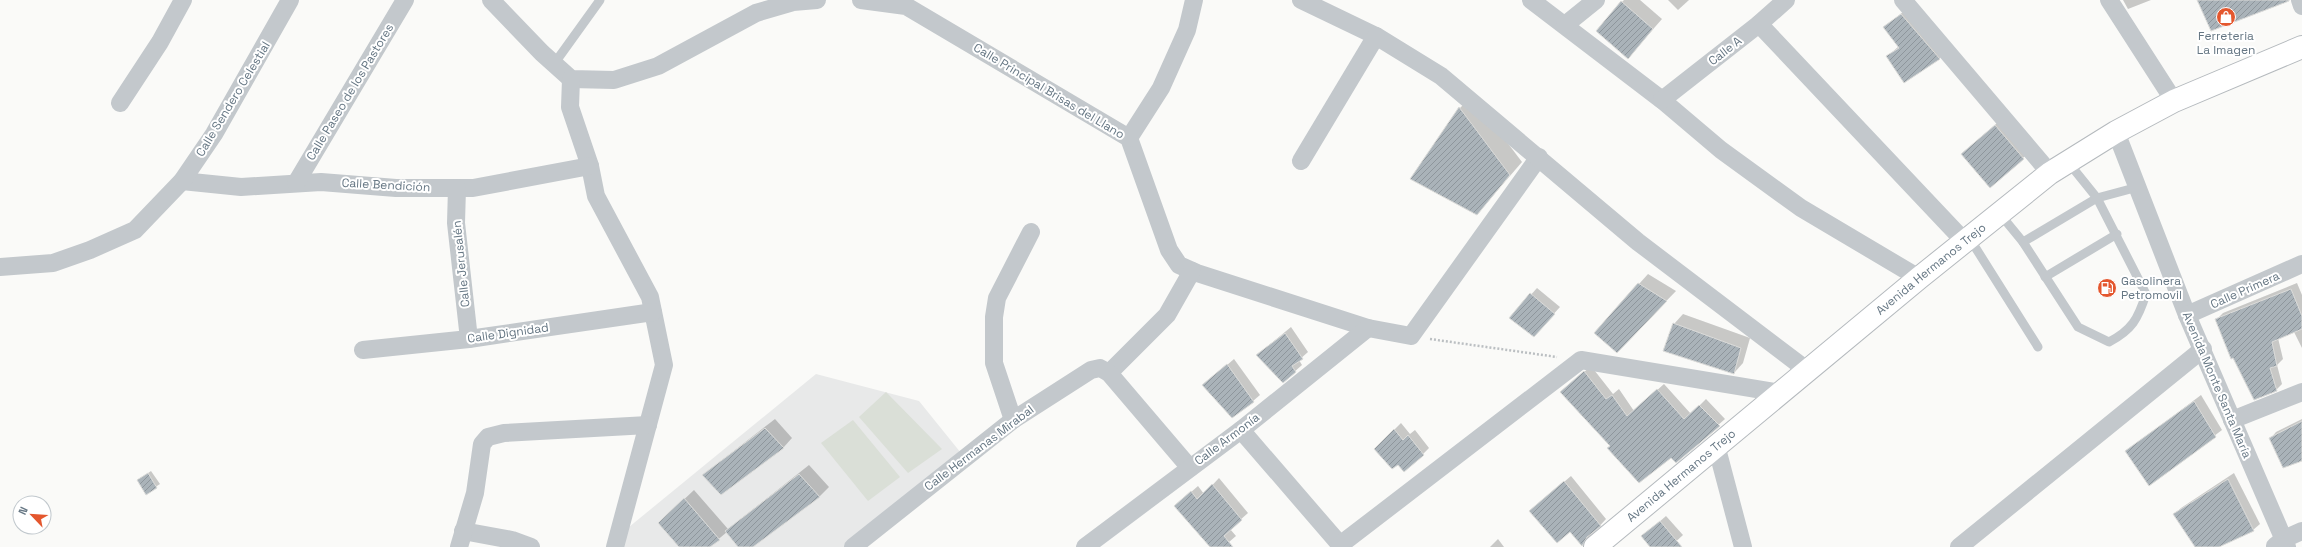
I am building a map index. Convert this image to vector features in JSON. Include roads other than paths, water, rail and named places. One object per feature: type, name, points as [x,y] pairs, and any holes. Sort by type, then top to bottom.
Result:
[{"type":"main road","name":"Avenida Hermanos Trejo","points":[[1595,547],[1919,278],[2050,173],[2116,132],[2174,101],[2302,47]]},
{"type":"street","points":[[120,103],[160,42],[183,0]]},
{"type":"street","name":"Calle Sendero Celestial","points":[[0,267],[53,263],[90,250],[135,230],[182,181],[214,134],[290,0]]},
{"type":"street","name":"Calle Paseo de los Pastores","points":[[296,183],[405,0]]},
{"type":"street","points":[[491,0],[554,64],[571,79],[614,80],[658,66],[756,13],[793,2],[817,0]]},
{"type":"street","name":"Calle Principal Brisas del Llano","points":[[861,0],[907,3],[1129,138],[1169,250],[1179,264],[1192,271],[1368,328],[1411,336],[1539,157]]},
{"type":"street","points":[[1129,138],[1161,88],[1187,30],[1194,0]]},
{"type":"street","points":[[1302,0],[1376,36],[1441,76],[1539,157],[1638,242],[1808,370]]},
{"type":"street","points":[[1531,0],[1566,25],[1662,100],[1721,150],[1801,208],[1919,278]]},
{"type":"street","points":[[1566,25],[1596,0]]},
{"type":"street","name":"Calle A","points":[[1662,100],[1759,24],[1786,0]]},
{"type":"street","points":[[1904,0],[2050,173]]},
{"type":"street","points":[[2109,0],[2174,101]]},
{"type":"street","points":[[2300,0],[2302,6]]},
{"type":"street","points":[[1759,24],[1968,240]]},
{"type":"street","points":[[1301,161],[1376,36]]},
{"type":"street","points":[[571,79],[570,107],[590,166],[596,196],[650,297],[664,365],[615,547]]},
{"type":"street","name":"Avenida Monte Santa María","points":[[2116,132],[2187,315],[2203,349],[2282,544]]},
{"type":"street","name":"Calle Bendición","points":[[182,181],[242,187],[321,182],[396,188],[473,188],[590,166]]},
{"type":"street","name":"Calle Jerusalén","points":[[457,188],[456,222],[469,339]]},
{"type":"street","points":[[1013,420],[994,363],[994,317],[997,298],[1031,232]]},
{"type":"street","name":"Calle Primera","points":[[2187,315],[2302,264]]},
{"type":"street","points":[[1190,468],[1109,373],[1167,315],[1192,271]]},
{"type":"street","name":"Calle Dignidad","points":[[363,350],[469,339],[653,312]]},
{"type":"street","name":"Calle Armonía","points":[[1085,547],[1241,430],[1368,328]]},
{"type":"street","points":[[1959,547],[2203,349]]},
{"type":"street","points":[[1241,430],[1341,546],[1581,360],[1781,393]]},
{"type":"street","name":"Calle Hermanas Mirabal","points":[[853,547],[1013,420],[1091,370],[1100,368],[1109,373]]},
{"type":"street","points":[[2232,420],[2302,392]]},
{"type":"street","points":[[531,547],[512,540],[461,539],[475,493],[482,444],[488,437],[504,433],[648,425]]},
{"type":"street","points":[[1716,445],[1743,547]]},
{"type":"street","points":[[2282,544],[2302,531]]},
{"type":"lane","points":[[554,64],[600,0]]},
{"type":"lane","points":[[2000,214],[2023,242],[2078,327],[2109,342],[2125,334],[2139,315],[2146,294],[2117,234],[2097,198],[2068,162]]},
{"type":"lane","points":[[2023,242],[2097,198],[2138,188]]},
{"type":"lane","points":[[2045,277],[2117,234]]},
{"type":"lane","points":[[1968,240],[2038,347]]},
{"type":"place","name":"Ferreteria La Imagen","points":[[2226,17]]},
{"type":"place","name":"Gasolinera Petromovil","points":[[2107,288]]}]
